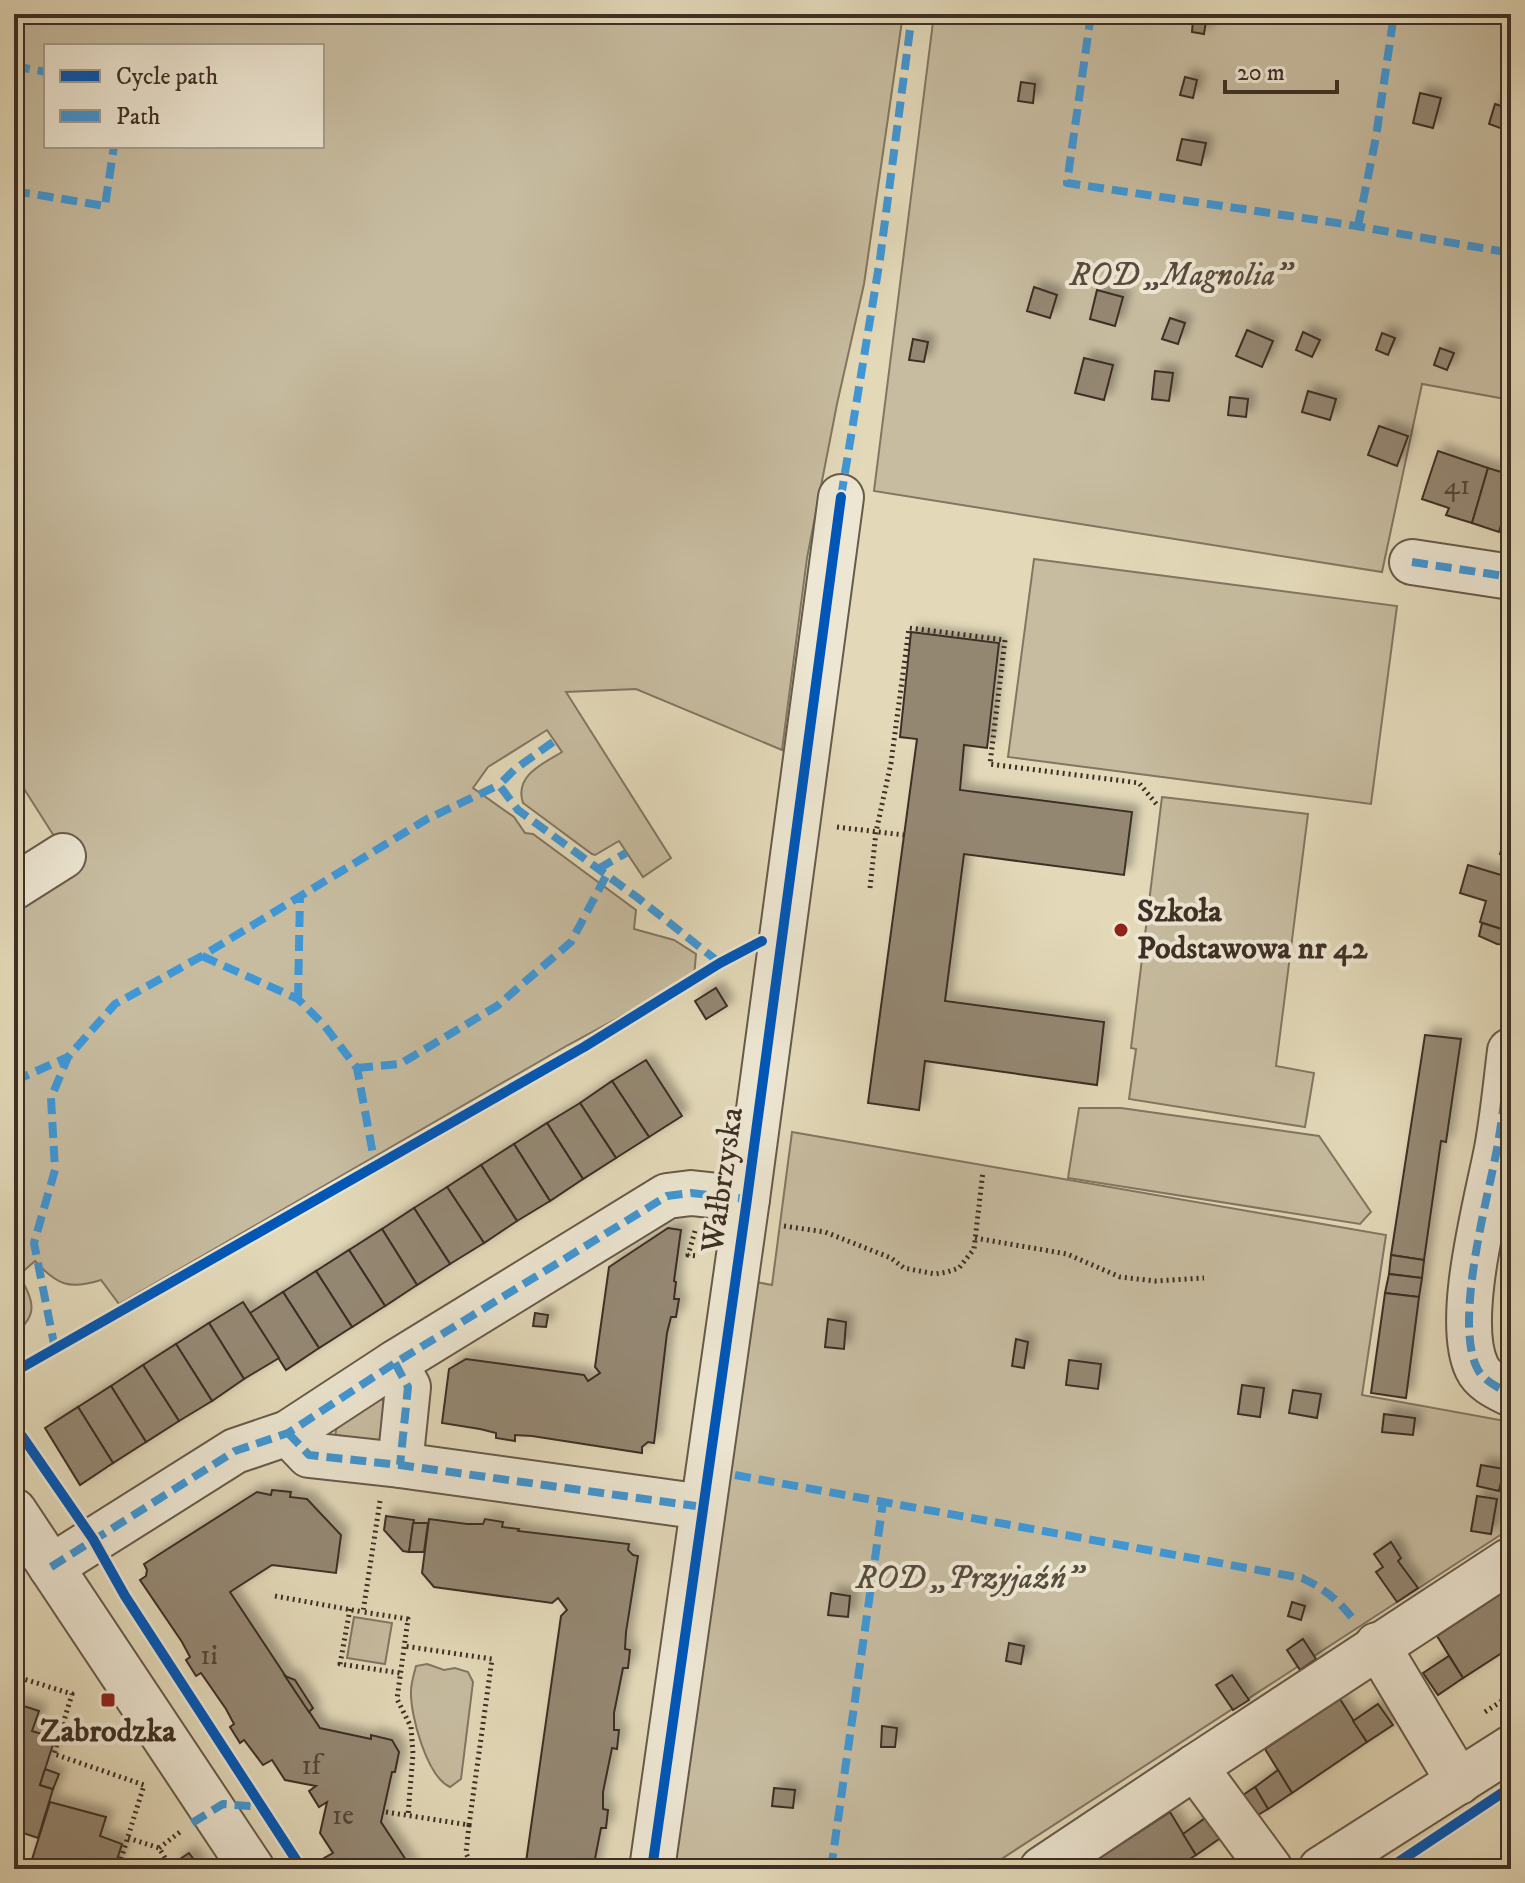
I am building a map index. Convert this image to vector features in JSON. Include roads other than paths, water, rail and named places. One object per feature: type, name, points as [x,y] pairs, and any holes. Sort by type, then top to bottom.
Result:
[{"type":"street","name":"Wałbrzyska","points":[[652,1869],[747,1199],[841,497]]},
{"type":"street","points":[[1412,562],[1511,577]]},
{"type":"street","points":[[14,887],[63,856]]},
{"type":"street","points":[[1510,1051],[1498,1144],[1471,1286],[1469,1329],[1477,1369],[1494,1385],[1511,1394]]},
{"type":"street","points":[[51,1567],[235,1451],[288,1433],[395,1363],[667,1196],[691,1193],[747,1199]]},
{"type":"street","points":[[393,1465],[408,1387],[395,1363]]},
{"type":"street","points":[[288,1433],[309,1455],[703,1507]]},
{"type":"street","points":[[14,1511],[252,1869]]},
{"type":"street","points":[[1042,1869],[1377,1645],[1509,1561]]},
{"type":"street","points":[[1377,1645],[1459,1782]]},
{"type":"street","points":[[1321,1869],[1511,1748]]},
{"type":"street","points":[[1195,1767],[1270,1869]]},
{"type":"place","name":"Szkoła Podstawowa nr 42","points":[[1121,930]]},
{"type":"place","name":"Zabrodzka","points":[[108,1700]]},
{"type":"park label","name":"ROD „Magnolia”","points":[[1180,276]]},
{"type":"park label","name":"ROD „Przyjaźń”","points":[[969,1579]]}]
